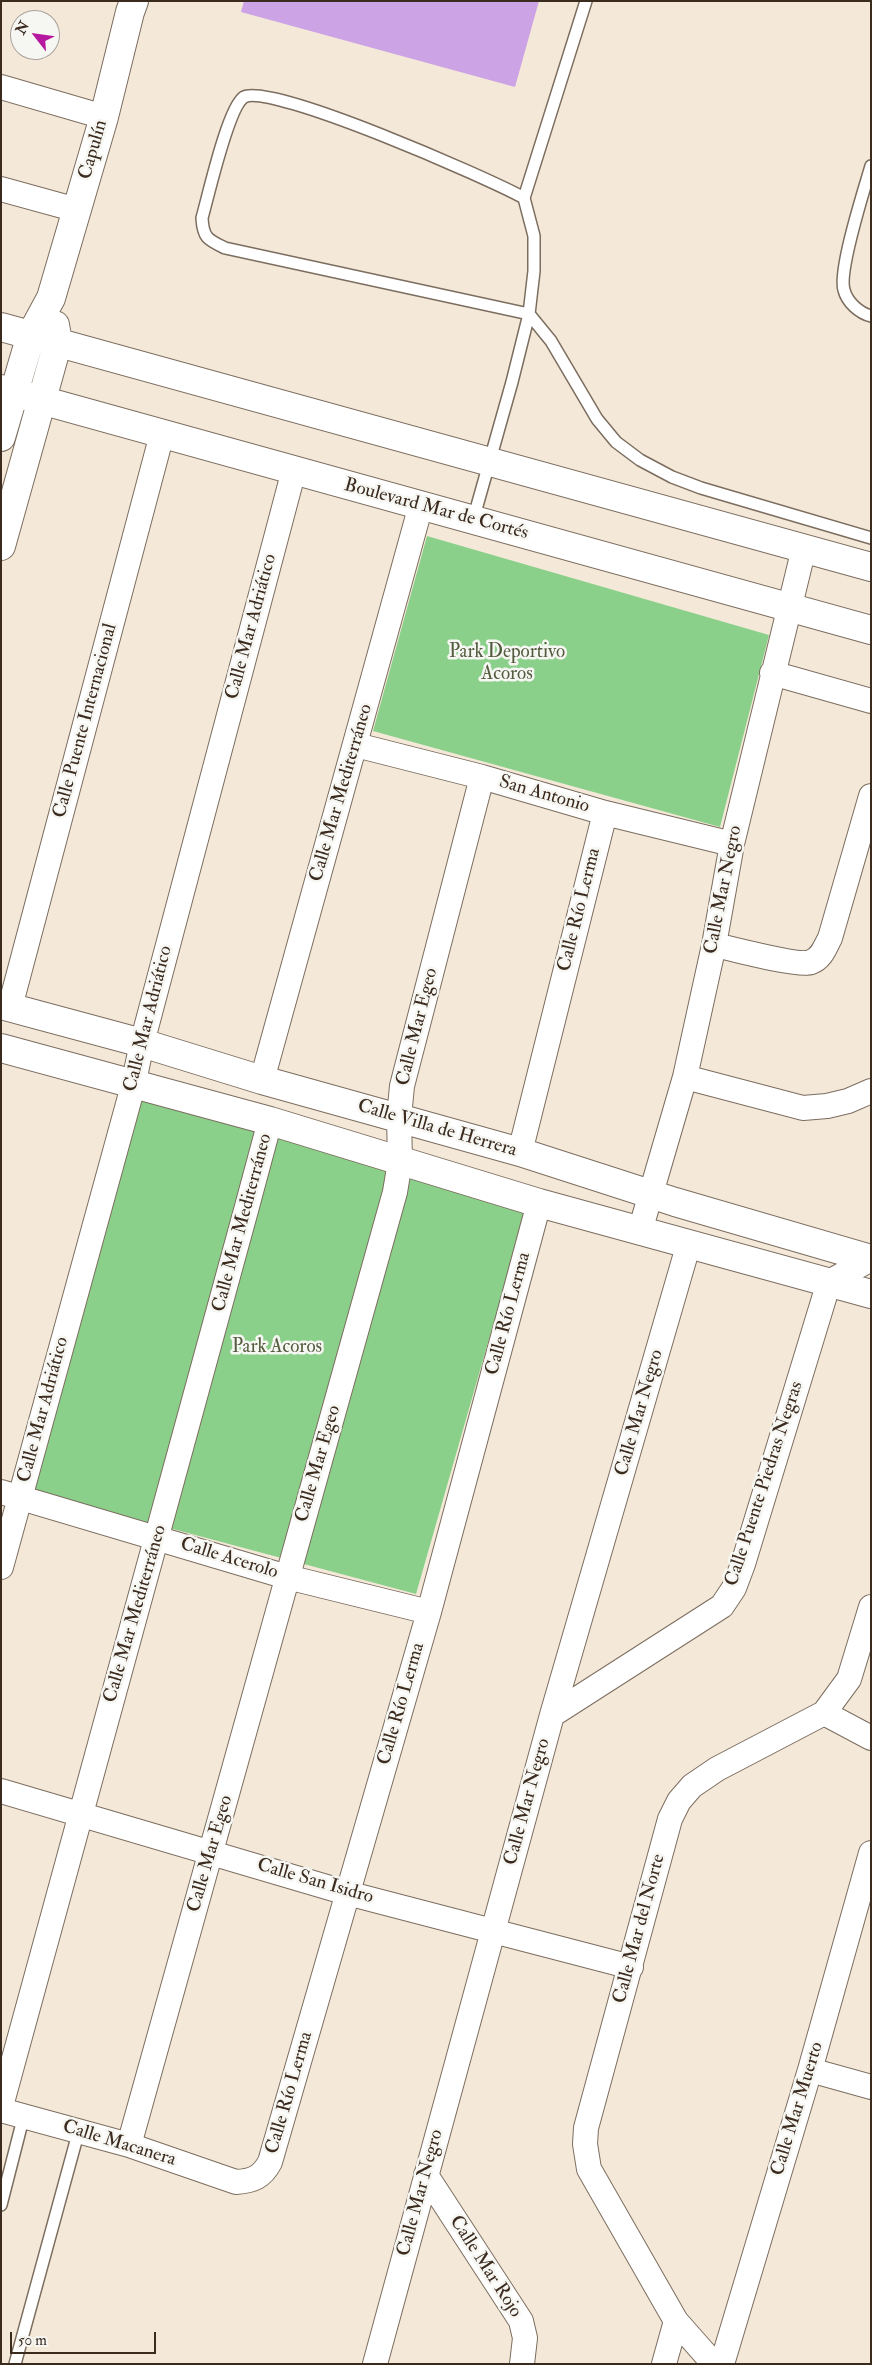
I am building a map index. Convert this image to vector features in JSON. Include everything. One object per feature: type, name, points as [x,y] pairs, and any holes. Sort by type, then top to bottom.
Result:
[{"type":"street","name":"Capulín","points":[[1,437],[8,391],[31,335],[51,298],[104,116],[134,1]]},
{"type":"street","points":[[1,88],[104,116]]},
{"type":"street","points":[[1,189],[77,210]]},
{"type":"street","name":"Capulín","points":[[1,546],[58,342],[51,298]]},
{"type":"street","points":[[1,327],[871,567]]},
{"type":"street","name":"Boulevard Mar de Cortés","points":[[8,391],[871,630]]},
{"type":"street","name":"Calle Puente Internacional","points":[[6,1006],[162,434]]},
{"type":"street","name":"Calle Mar Adriático","points":[[1,1567],[11,1494],[133,1086],[142,1043],[294,470]]},
{"type":"street","name":"Calle Mar Mediterráneo","points":[[262,1080],[356,744],[420,505]]},
{"type":"street","name":"Calle Mar Negro","points":[[640,1231],[685,1077],[714,944],[732,844],[788,607],[804,548]]},
{"type":"street","points":[[772,673],[871,702]]},
{"type":"street","name":"San Antonio","points":[[356,744],[482,777],[604,813],[732,844]]},
{"type":"street","name":"Calle Mar Egeo","points":[[129,2145],[395,1192],[400,1162],[399,1117],[402,1086],[482,777]]},
{"type":"street","points":[[714,944],[794,962],[810,963],[821,956],[830,938],[871,796]]},
{"type":"street","name":"Calle Río Lerma","points":[[520,1152],[604,813]]},
{"type":"street","name":"Calle Villa de Herrera","points":[[6,1006],[142,1043],[262,1080],[520,1152],[650,1194],[870,1259]]},
{"type":"street","points":[[1,1049],[133,1086],[270,1121],[539,1203],[871,1294]]},
{"type":"street","points":[[685,1077],[803,1108],[827,1106],[848,1101],[871,1091]]},
{"type":"street","name":"Calle Mar Mediterráneo","points":[[9,2110],[80,1813],[158,1538],[270,1121]]},
{"type":"street","name":"Calle Río Lerma","points":[[236,2182],[252,2181],[264,2173],[270,2162],[428,1612],[539,1203]]},
{"type":"street","name":"Calle Mar Negro","points":[[375,2364],[552,1715],[689,1243]]},
{"type":"street","points":[[829,1282],[870,1259]]},
{"type":"street","name":"Calle Puente Piedras Negras","points":[[552,1715],[705,1619],[722,1606],[734,1588],[829,1282]]},
{"type":"street","name":"Calle Acerolo","points":[[11,1494],[287,1576],[428,1612]]},
{"type":"street","name":"Calle Mar del Norte","points":[[714,2364],[676,2321],[589,2169],[585,2157],[586,2128],[670,1819],[679,1801],[692,1786],[717,1769],[824,1713],[849,1679],[871,1607]]},
{"type":"street","points":[[824,1713],[866,1729]]},
{"type":"street","name":"Calle San Isidro","points":[[1,1790],[347,1893],[631,1967]]},
{"type":"street","name":"Calle Mar Muerto","points":[[722,2364],[810,2070],[871,1853]]},
{"type":"street","points":[[810,2070],[871,2087]]},
{"type":"street","name":"Calle Macanera","points":[[9,2110],[129,2145],[236,2182]]},
{"type":"street","name":"Calle Mar Rojo","points":[[426,2175],[521,2321],[526,2338],[522,2364]]},
{"type":"street","points":[[664,2364],[676,2321]]},
{"type":"lane","points":[[474,520],[528,314],[534,271],[534,236],[524,198],[586,1]]},
{"type":"lane","points":[[524,198],[463,167],[295,103],[258,94],[244,96],[236,105],[202,218],[203,232],[210,241],[225,248],[528,314],[551,341],[597,419],[616,442],[640,460],[672,477],[701,488],[871,538]]},
{"type":"lane","points":[[871,166],[843,271],[844,290],[851,304],[871,316]]},
{"type":"lane","points":[[1,2205],[9,2110]]},
{"type":"lane","points":[[15,2364],[79,2130]]},
{"type":"green space","name":"Park Deportivo Acoros","points":[[427,536],[769,635],[720,827],[373,731]]},
{"type":"green space","name":"Park Acoros","points":[[140,1097],[527,1206],[416,1594],[27,1490]]},
{"type":"building","points":[[244,1],[539,1],[515,87],[241,12]]}]
